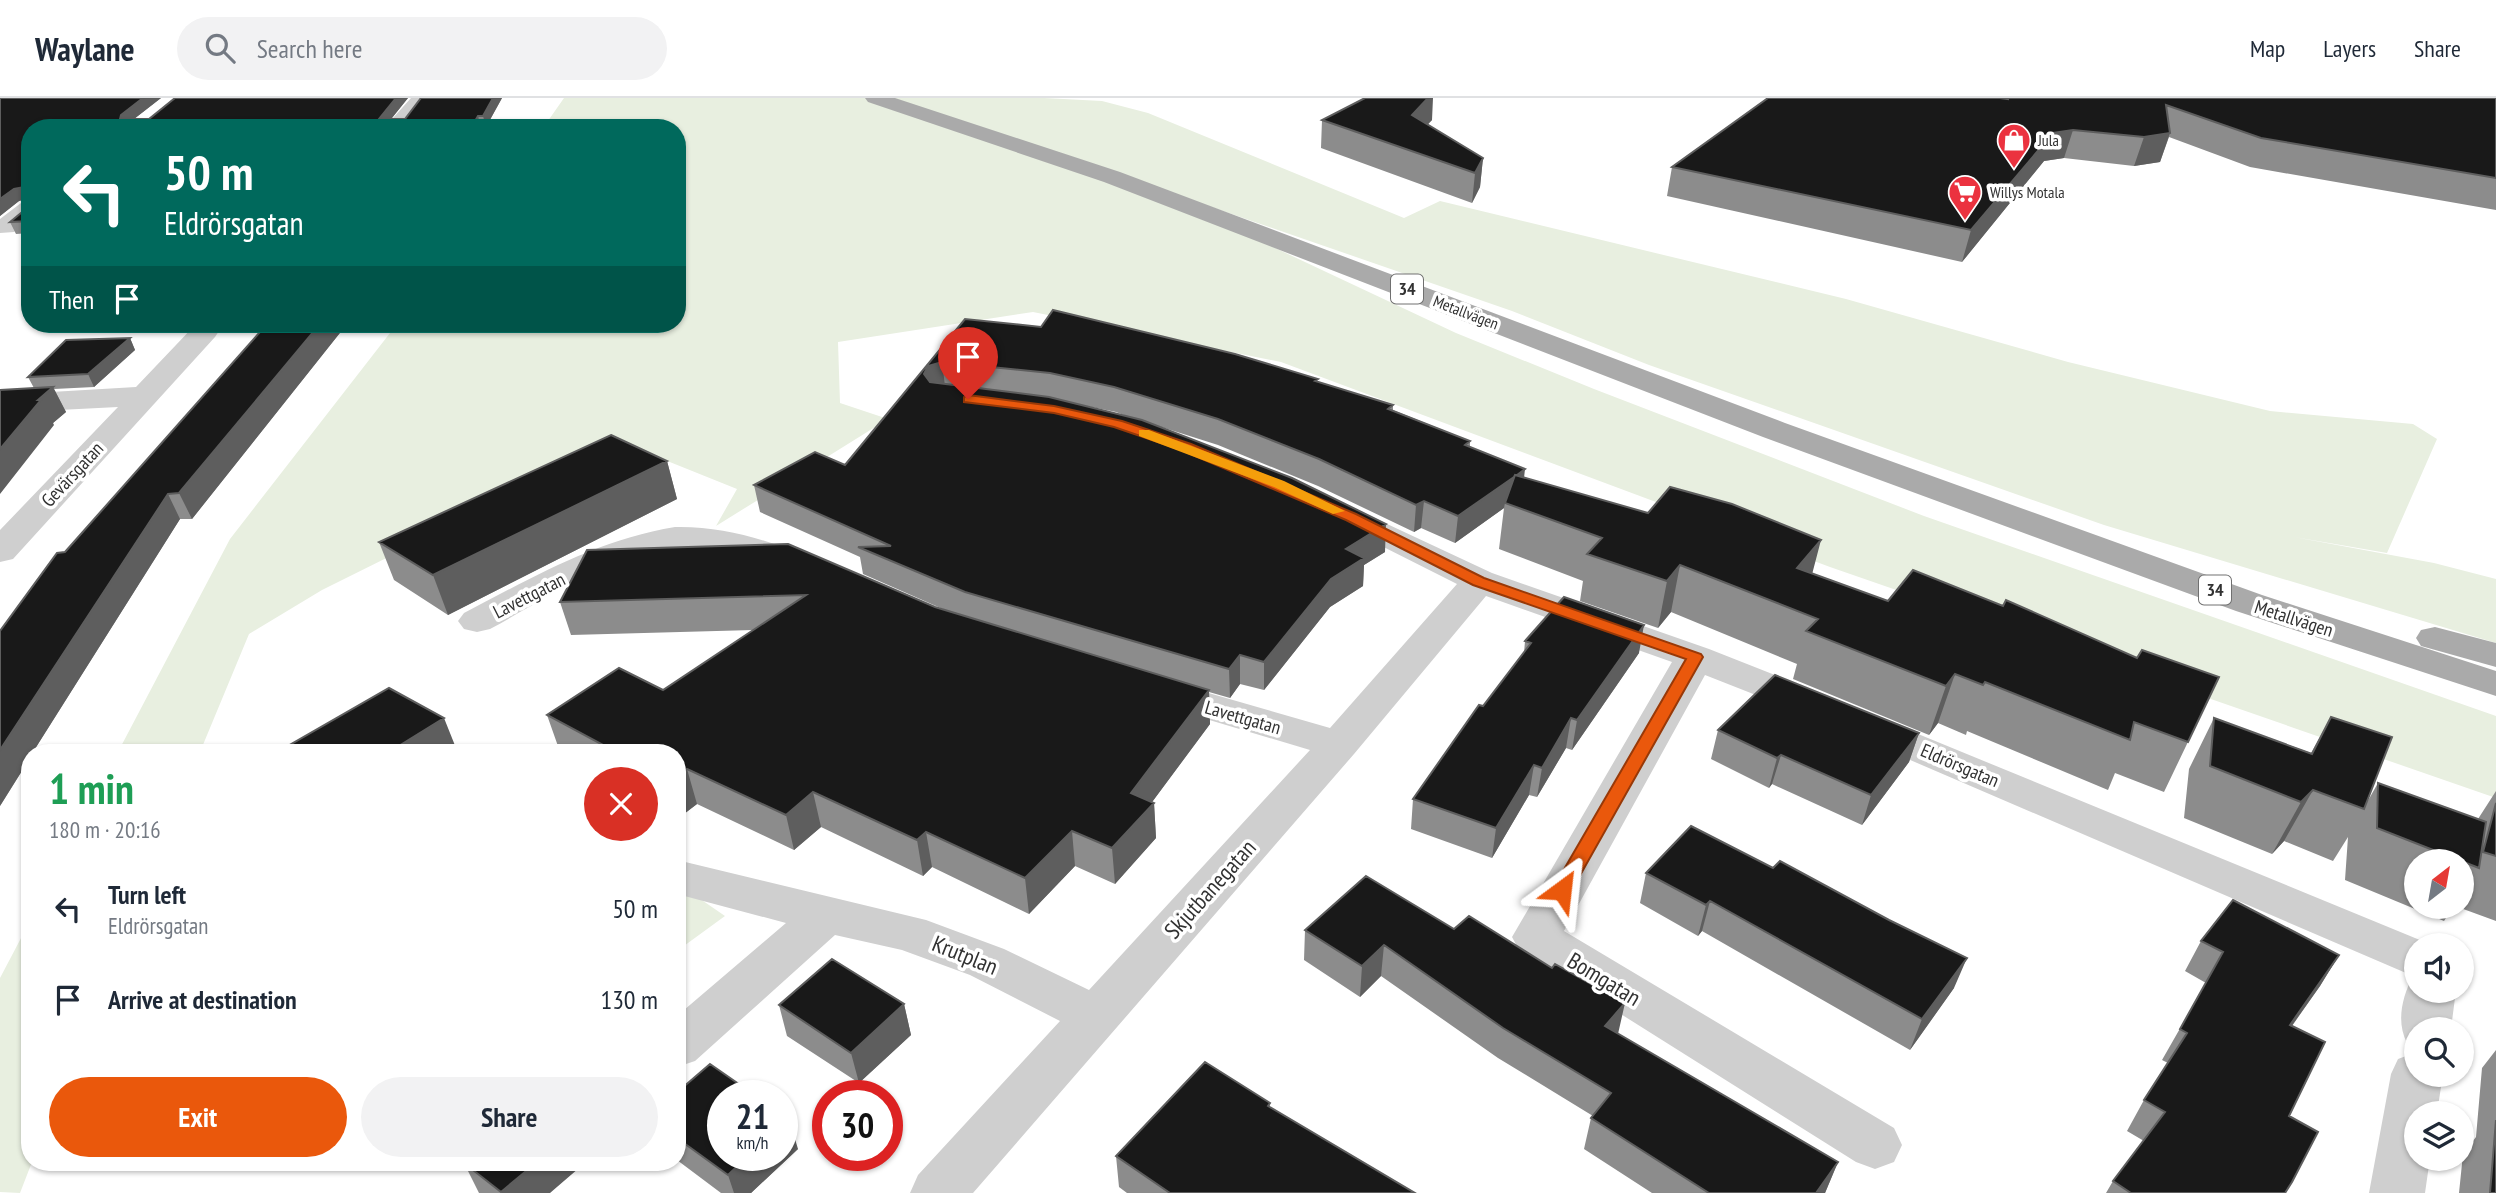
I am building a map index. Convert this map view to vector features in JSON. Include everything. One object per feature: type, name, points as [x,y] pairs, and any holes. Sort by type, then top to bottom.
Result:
[{"type":"main road","name":"Metallvägen","points":[[875,98],[1112,177],[1643,381],[2249,603],[2496,684]]},
{"type":"main road","name":"Metallvägen","points":[[1937,489],[2496,655]]},
{"type":"street","points":[[402,119],[422,98]]},
{"type":"street","points":[[2,216],[21,207]]},
{"type":"street","points":[[2,216],[21,211]]},
{"type":"street","name":"Gevärsgatan","points":[[0,551],[203,333]]},
{"type":"street","points":[[0,404],[144,396]]},
{"type":"street","name":"Eldrörsgatan","points":[[1303,495],[1479,582],[1695,657],[1862,724],[2404,953]]},
{"type":"street","name":"Lavettgatan","points":[[477,621],[610,553],[659,538],[705,537],[746,544],[825,577]]},
{"type":"street","name":"Skjutbanegatan","points":[[948,1190],[1097,1016],[1479,582]]},
{"type":"street","name":"Bomgatan","points":[[1695,657],[1536,937],[1875,1145]]},
{"type":"street","name":"Lavettgatan","points":[[1132,684],[1339,744]]},
{"type":"street","name":"Krutplan","points":[[686,879],[826,916],[909,933],[987,962],[1097,1016]]},
{"type":"street","points":[[686,1038],[826,916]]},
{"type":"street","points":[[2397,1193],[2415,1087]]},
{"type":"green space","points":[[564,98],[1044,98],[1102,101],[1148,113],[1404,218],[1440,201],[1846,299],[2068,362],[2270,411],[2413,424],[2437,439],[2387,553],[2294,537],[2434,563],[2496,579],[2496,643],[2104,525],[1649,365],[1512,311],[1122,176],[1456,333],[1594,389],[1924,516],[2496,716],[2496,798],[1830,567],[1281,362],[1033,312],[838,342],[840,403],[888,419],[716,526],[737,489],[620,442],[322,590],[249,634],[203,744],[122,744],[230,539],[390,333],[686,333],[686,119],[549,119]]},
{"type":"green space","points":[[686,889],[725,916],[686,944]]},
{"type":"green space","points":[[21,938],[21,1171],[29,1171],[20,1193],[0,1192],[0,978]]},
{"type":"building","points":[[0,98],[143,98],[121,115],[120,119],[21,119],[21,188],[14,189],[0,199]]},
{"type":"building","points":[[175,98],[396,98],[379,119],[149,119]]},
{"type":"building","points":[[421,98],[493,98],[483,116],[476,119],[405,119]]},
{"type":"building","points":[[1365,98],[1428,98],[1412,115],[1483,158],[1475,173],[1322,120]]},
{"type":"building","points":[[1768,98],[2496,98],[2496,178],[2261,138],[2166,105],[2170,133],[2144,137],[2073,130],[2053,133],[1971,230],[1672,167]]},
{"type":"building","points":[[21,213],[21,221],[10,222]]},
{"type":"building","points":[[1053,310],[1235,354],[1318,379],[1315,381],[1393,405],[1388,409],[1470,441],[1465,445],[1525,469],[1458,516],[1424,501],[1416,505],[1319,459],[1218,419],[1114,387],[1050,373],[942,362],[928,366],[924,374],[930,382],[1049,397],[1142,420],[1292,478],[1386,524],[1346,549],[1364,558],[1331,579],[1264,662],[1240,655],[1229,669],[965,592],[858,547],[891,546],[754,485],[815,452],[845,465],[965,319],[1041,327]]},
{"type":"building","points":[[259,333],[312,333],[179,493],[168,494],[0,750],[0,631],[57,553],[65,552]]},
{"type":"building","points":[[130,338],[88,374],[28,377],[66,340]]},
{"type":"building","points":[[53,387],[38,400],[41,400],[0,449],[0,390]]},
{"type":"building","points":[[611,435],[667,461],[433,575],[379,542]]},
{"type":"building","points":[[1515,475],[1648,513],[1670,487],[1732,504],[1821,540],[1797,568],[1888,601],[1913,570],[2003,606],[2006,600],[2137,658],[2142,650],[2219,677],[2188,742],[2134,722],[2130,740],[1985,682],[1983,685],[1955,674],[1946,686],[1806,631],[1818,619],[1680,565],[1667,581],[1587,554],[1602,538],[1505,503]]},
{"type":"building","points":[[788,544],[935,607],[1209,690],[1131,793],[1154,803],[1112,848],[1072,831],[1025,878],[926,832],[917,840],[813,792],[786,815],[686,770],[686,744],[601,744],[547,715],[619,668],[663,690],[806,595],[560,602],[587,550]]},
{"type":"building","points":[[1564,597],[1644,625],[1577,720],[1571,718],[1542,768],[1534,765],[1496,828],[1413,799],[1479,705],[1483,706],[1531,643],[1525,641]]},
{"type":"building","points":[[1775,675],[1919,733],[1871,795],[1781,755],[1777,758],[1718,730]]},
{"type":"building","points":[[389,688],[444,718],[402,744],[291,744]]},
{"type":"building","points":[[2331,717],[2392,737],[2364,809],[2313,790],[2301,802],[2210,766],[2214,718],[2312,754]]},
{"type":"building","points":[[2378,783],[2486,822],[2479,868],[2474,866],[2474,849],[2431,849],[2377,828]]},
{"type":"building","points":[[2496,803],[2496,856],[2483,852]]},
{"type":"building","points":[[1691,826],[1773,868],[1780,861],[1889,920],[1967,958],[1922,1019],[1710,901],[1706,905],[1646,873]]},
{"type":"building","points":[[1366,876],[1454,929],[1469,916],[1552,968],[1555,964],[1625,1003],[1605,1026],[1838,1162],[1816,1193],[1709,1193],[1591,1118],[1611,1093],[1503,1028],[1384,945],[1362,966],[1305,930]]},
{"type":"building","points":[[2233,900],[2339,955],[2290,1025],[2325,1042],[2289,1116],[2318,1132],[2285,1193],[2131,1193],[2113,1181],[2165,1112],[2144,1100],[2187,1033],[2180,1029],[2223,952],[2201,941]]},
{"type":"building","points":[[832,959],[904,1004],[851,1053],[779,1005]]},
{"type":"building","points":[[1205,1062],[1270,1103],[1268,1106],[1415,1193],[1170,1193],[1116,1156]]},
{"type":"building","points":[[710,1064],[733,1080],[707,1080],[707,1160],[686,1145],[686,1085]]},
{"type":"building","points":[[2496,1120],[2496,1193],[2490,1193]]},
{"type":"building","points":[[474,1171],[526,1171],[501,1192]]},
{"type":"slow traffic","points":[[1144,433],[1279,484],[1338,511]]},
{"type":"place","name":"Jula","points":[[2014,170]]},
{"type":"place","name":"Willys Motala","points":[[1965,222]]},
{"type":"route","points":[[968,399],[1054,410],[1117,424],[1186,447],[1279,484],[1351,517],[1479,582],[1695,657],[1562,890]]}]
